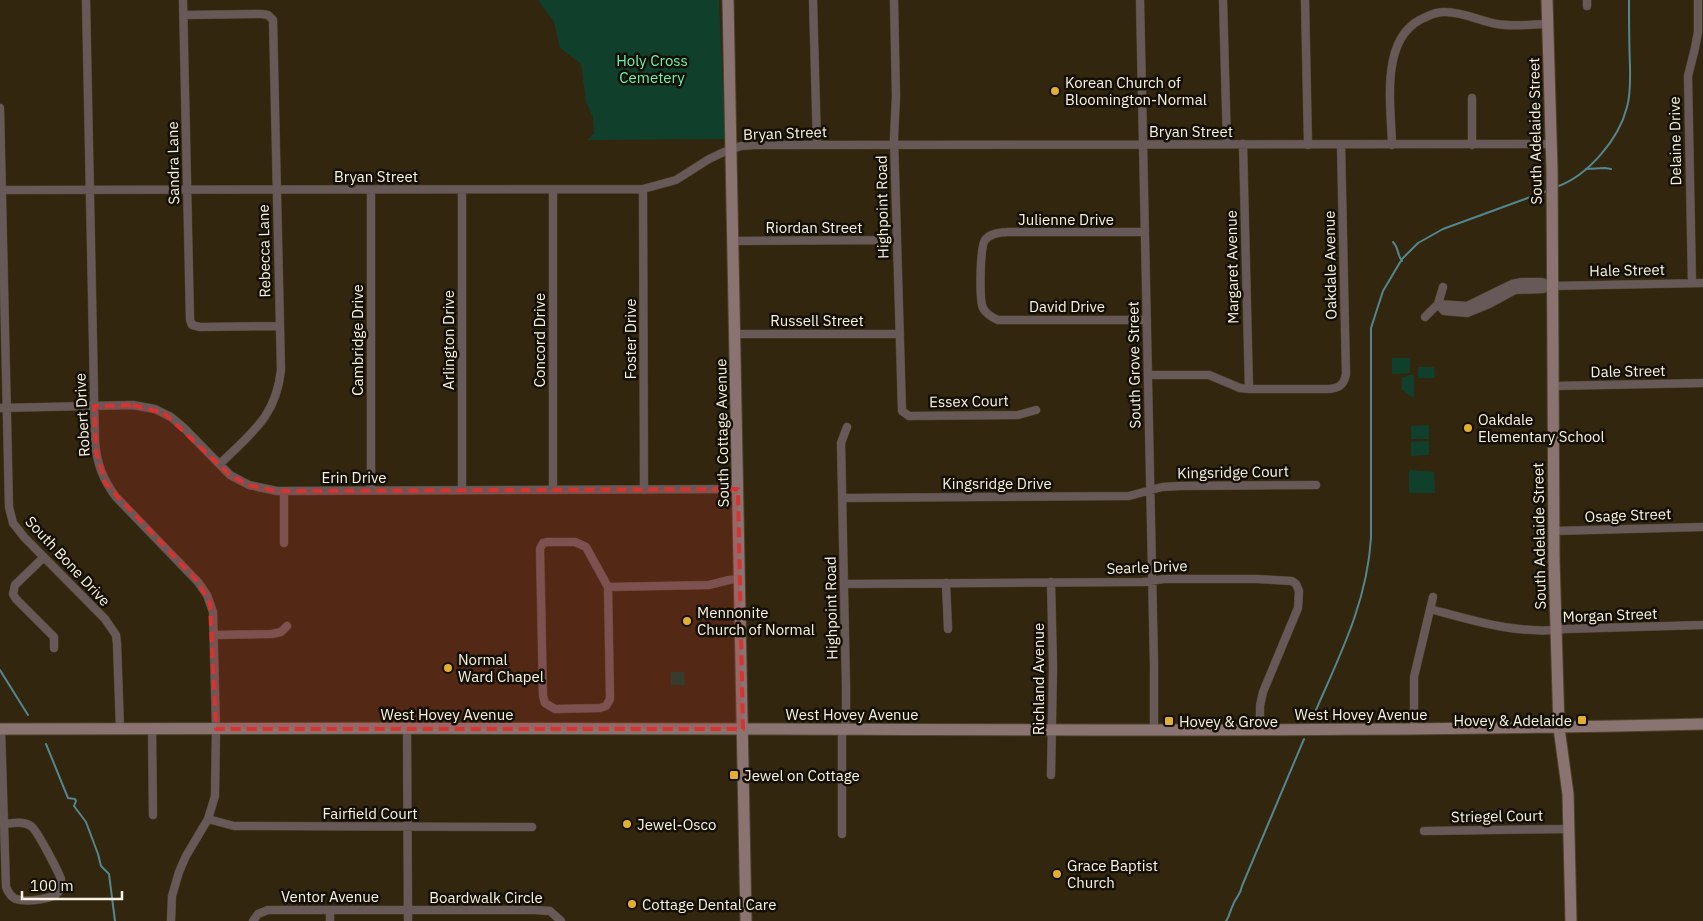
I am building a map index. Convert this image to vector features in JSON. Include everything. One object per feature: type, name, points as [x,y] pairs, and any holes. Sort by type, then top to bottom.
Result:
[{"type":"main road","name":"South Cottage Avenue","points":[[728,0],[746,921]]},
{"type":"main road","name":"South Adelaide Street","points":[[1547,0],[1552,190],[1556,630],[1559,728],[1568,794],[1571,921]]},
{"type":"main road","name":"West Hovey Avenue","points":[[1,729],[1414,729],[1559,728],[1703,724]]},
{"type":"street","name":"Robert Drive","points":[[86,0],[96,452],[101,474],[116,497],[198,582],[210,604],[214,635],[216,787],[208,819],[181,868],[172,896],[171,921]]},
{"type":"street","name":"Sandra Lane","points":[[183,0],[190,316],[192,325],[200,327],[279,326]]},
{"type":"street","points":[[813,0],[816,145]]},
{"type":"street","name":"Highpoint Road","points":[[894,0],[896,240],[900,406],[903,412]]},
{"type":"street","name":"South Grove Street","points":[[1140,0],[1154,729]]},
{"type":"street","points":[[1223,0],[1226,144]]},
{"type":"street","points":[[1305,0],[1308,144]]},
{"type":"street","name":"Delaine Drive","points":[[1692,283],[1688,76],[1698,32],[1698,0]]},
{"type":"street","points":[[1392,145],[1392,64],[1397,46],[1409,26],[1420,19],[1444,12],[1456,13],[1500,25],[1548,24]]},
{"type":"street","name":"Rebecca Lane","points":[[184,15],[262,14],[273,20],[274,28],[281,370],[279,386],[267,414],[257,427],[220,464]]},
{"type":"street","points":[[1472,98],[1472,145]]},
{"type":"street","name":"South Bone Drive","points":[[0,108],[3,408],[8,498],[11,515],[18,530],[105,620],[116,635],[120,729]]},
{"type":"street","name":"Margaret Avenue","points":[[1243,144],[1249,389]]},
{"type":"street","name":"Oakdale Avenue","points":[[1249,389],[1329,389],[1339,387],[1346,374],[1341,144]]},
{"type":"street","name":"Bryan Street","points":[[1,190],[552,190],[643,188],[676,180],[709,159],[741,146],[755,145],[1551,144]]},
{"type":"street","name":"Foster Drive","points":[[643,188],[644,490]]},
{"type":"street","name":"Cambridge Drive","points":[[371,190],[371,490]]},
{"type":"street","name":"Arlington Drive","points":[[462,190],[462,490]]},
{"type":"street","name":"Concord Drive","points":[[552,190],[553,490]]},
{"type":"street","name":"Julienne Drive","points":[[988,315],[981,303],[981,252],[988,238],[994,234],[1007,232],[1145,232]]},
{"type":"street","name":"Riordan Street","points":[[733,241],[896,240]]},
{"type":"street","name":"Hale Street","points":[[1438,304],[1444,311],[1467,313],[1478,305],[1515,290],[1543,289],[1552,286],[1703,283]]},
{"type":"street","points":[[1425,317],[1438,304],[1443,287]]},
{"type":"street","name":"David Drive","points":[[988,315],[998,320],[1147,320]]},
{"type":"street","name":"Russell Street","points":[[735,334],[899,334]]},
{"type":"street","points":[[1148,375],[1209,375],[1240,388],[1249,389]]},
{"type":"street","name":"Dale Street","points":[[1553,386],[1703,383]]},
{"type":"street","name":"Erin Drive","points":[[3,408],[133,405],[164,412],[183,427],[230,475],[249,485],[263,489],[284,491],[738,489]]},
{"type":"street","name":"Essex Court","points":[[903,412],[909,416],[988,415],[1018,414],[1036,410]]},
{"type":"street","name":"Highpoint Road","points":[[842,834],[842,736],[846,721],[841,443],[847,427]]},
{"type":"street","name":"Kingsridge Court","points":[[1150,491],[1162,487],[1179,486],[1316,485]]},
{"type":"street","points":[[284,491],[284,543]]},
{"type":"street","name":"Kingsridge Drive","points":[[842,498],[1130,496],[1150,491]]},
{"type":"street","name":"Osage Street","points":[[1554,531],[1703,527]]},
{"type":"street","points":[[548,542],[575,542],[582,544],[590,551],[608,587],[610,699],[608,703],[600,708],[555,709],[545,703],[543,696],[541,546],[548,542]]},
{"type":"street","points":[[44,558],[15,585],[13,594],[54,637],[54,648]]},
{"type":"street","points":[[608,587],[709,585],[740,579]]},
{"type":"street","name":"Searle Drive","points":[[844,584],[1286,579],[1296,584],[1300,597],[1298,608],[1263,692],[1260,706],[1260,729]]},
{"type":"street","name":"Richland Avenue","points":[[1051,582],[1051,775]]},
{"type":"street","points":[[946,583],[948,628]]},
{"type":"street","points":[[1414,729],[1414,677],[1433,597]]},
{"type":"street","name":"Morgan Street","points":[[1430,610],[1492,626],[1546,632],[1556,630],[1703,626]]},
{"type":"street","points":[[214,635],[272,634],[281,632],[287,626]]},
{"type":"street","points":[[1,729],[4,824],[6,887],[11,896],[20,900],[50,898],[58,893],[61,885],[60,879],[37,832],[24,823],[4,824]]},
{"type":"street","points":[[152,729],[153,815]]},
{"type":"street","points":[[407,729],[408,921]]},
{"type":"street","name":"Fairfield Court","points":[[208,819],[234,826],[532,826]]},
{"type":"street","name":"Striegel Court","points":[[1424,831],[1569,829]]},
{"type":"street","name":"Ventor Avenue","points":[[254,919],[258,914],[268,910],[408,910]]},
{"type":"street","points":[[330,910],[330,921]]},
{"type":"street","name":"Boardwalk Circle","points":[[408,910],[546,910],[555,914],[561,921]]},
{"type":"highlighted area","points":[[133,405],[164,413],[230,475],[249,485],[277,491],[738,489],[743,729],[216,729],[210,604],[198,582],[105,483],[96,452],[94,406]]},
{"type":"green space","name":"Holy Cross Cemetery","points":[[538,0],[719,0],[725,139],[587,140],[594,134],[593,118],[586,102],[581,64],[560,48],[554,22]]},
{"type":"green space","points":[[1392,358],[1410,358],[1410,373],[1392,374]]},
{"type":"green space","points":[[1418,367],[1434,367],[1435,378],[1418,378]]},
{"type":"green space","points":[[1414,375],[1414,397],[1402,390],[1402,378]]},
{"type":"green space","points":[[1429,425],[1429,439],[1411,439],[1411,426]]},
{"type":"green space","points":[[1429,441],[1429,455],[1411,456],[1411,442]]},
{"type":"green space","points":[[1409,470],[1434,472],[1435,493],[1409,493]]},
{"type":"green space","points":[[671,672],[684,672],[685,685],[671,685]]},
{"type":"waterway","points":[[1556,187],[1568,182],[1600,155],[1623,119],[1630,86],[1629,0]]},
{"type":"waterway","points":[[1586,169],[1611,169]]},
{"type":"waterway","points":[[1312,719],[1350,631],[1364,586],[1368,562],[1371,538],[1371,328],[1383,291],[1402,259],[1418,243],[1443,229],[1547,191]]},
{"type":"waterway","points":[[1393,242],[1402,261]]},
{"type":"waterway","points":[[0,670],[28,715]]},
{"type":"waterway","points":[[1226,921],[1304,739]]},
{"type":"waterway","points":[[46,744],[68,798],[75,799],[74,806],[86,822],[101,866],[109,874],[115,921]]},
{"type":"place","name":"Korean Church of Bloomington-Normal","points":[[1055,91]]},
{"type":"place","name":"Oakdale Elementary School","points":[[1468,428]]},
{"type":"place","name":"Mennonite Church of Normal","points":[[687,621]]},
{"type":"place","name":"Normal Ward Chapel","points":[[448,668]]},
{"type":"place","name":"Hovey & Adelaide","points":[[1582,720]]},
{"type":"place","name":"Hovey & Grove","points":[[1169,721]]},
{"type":"place","name":"Jewel on Cottage","points":[[734,775]]},
{"type":"place","name":"Jewel-Osco","points":[[627,824]]},
{"type":"place","name":"Grace Baptist Church","points":[[1057,874]]},
{"type":"place","name":"Cottage Dental Care","points":[[632,904]]}]
